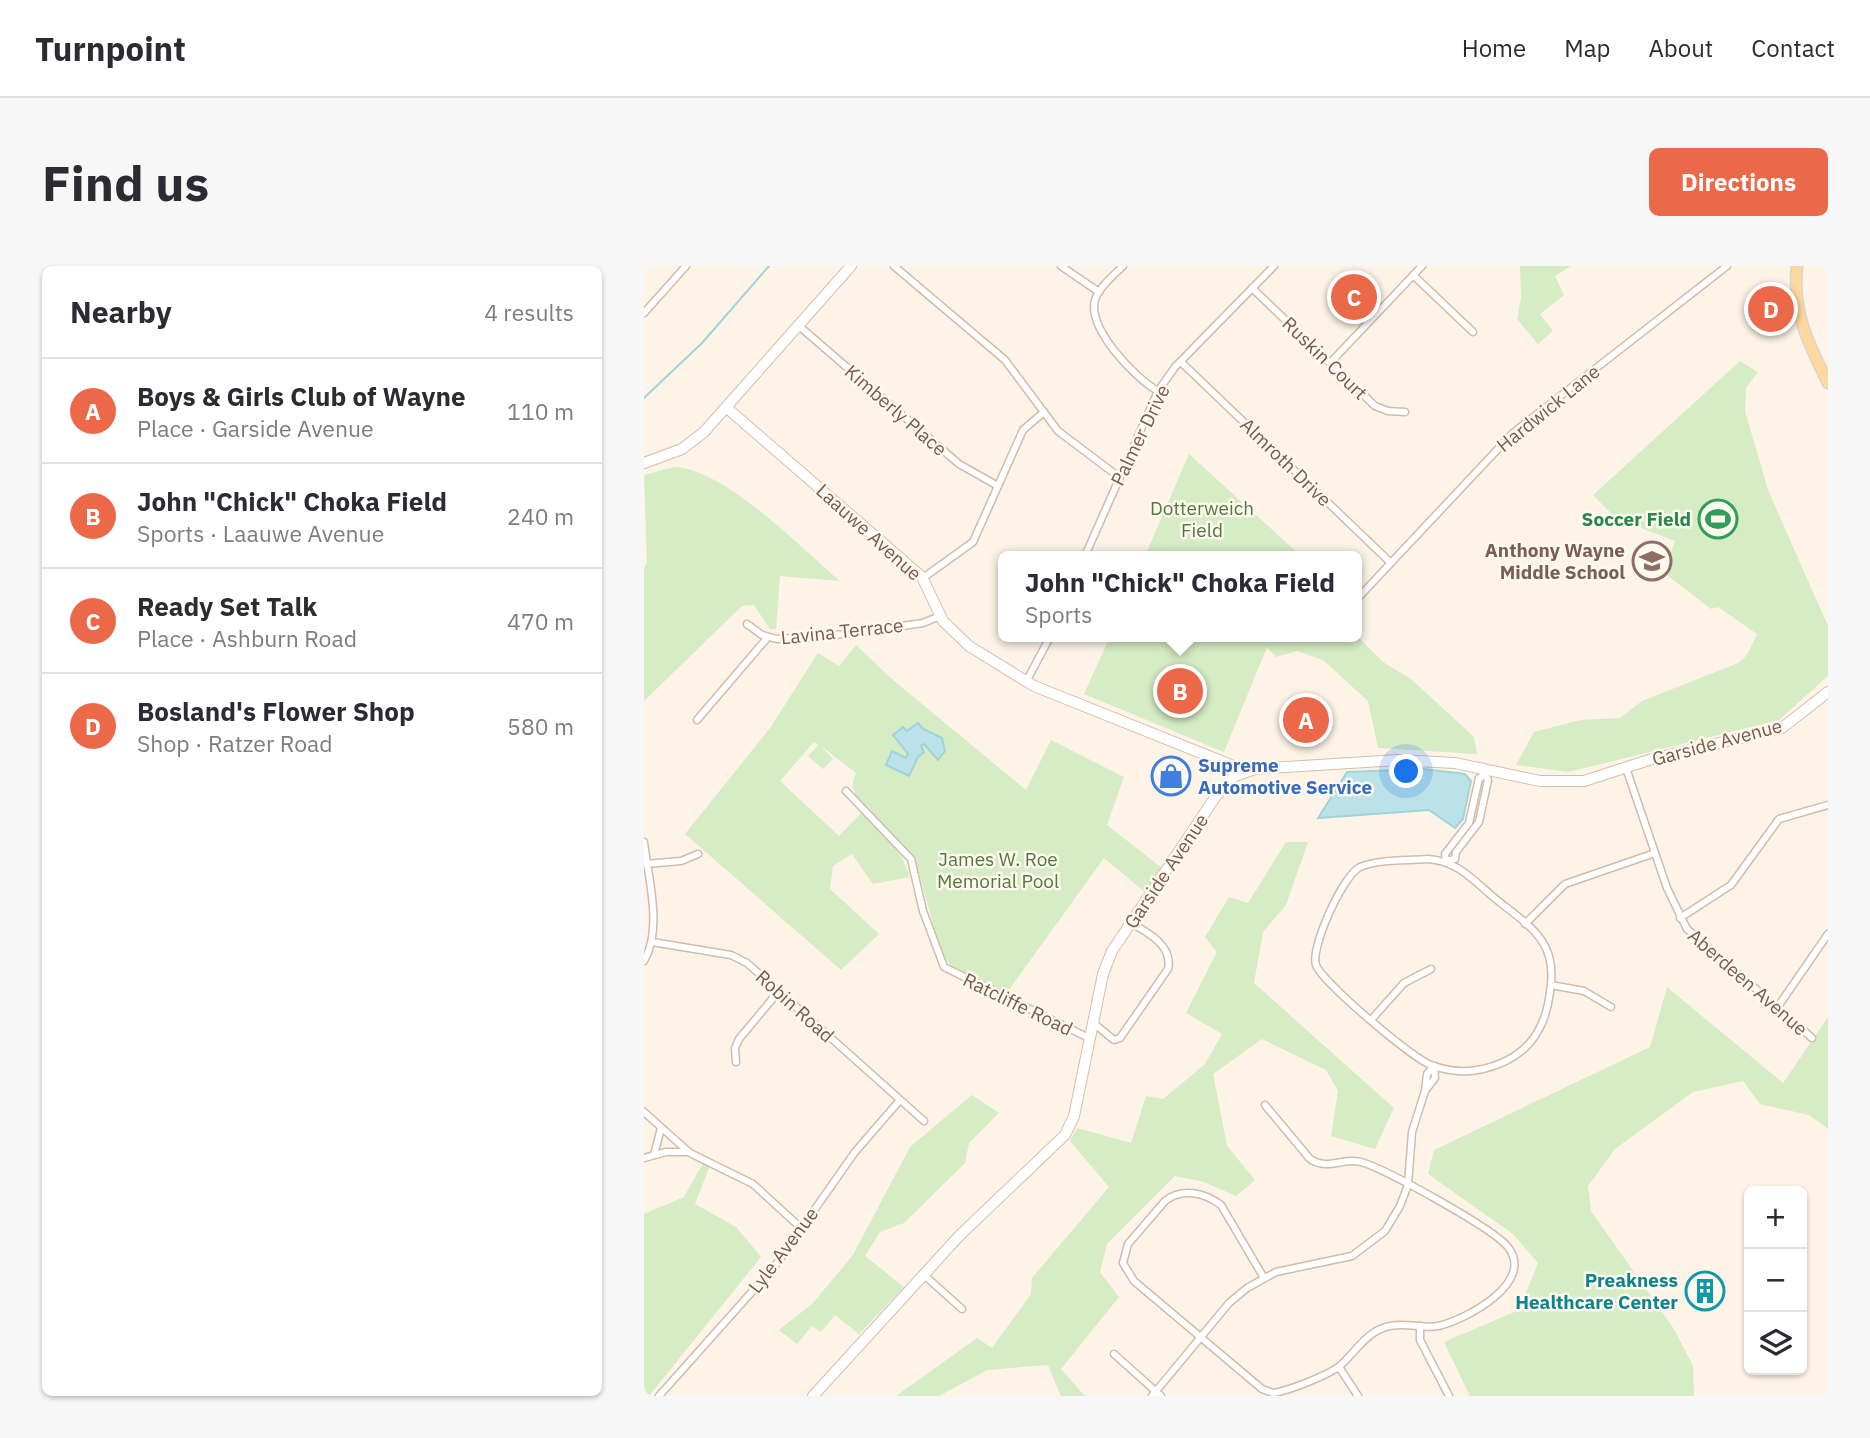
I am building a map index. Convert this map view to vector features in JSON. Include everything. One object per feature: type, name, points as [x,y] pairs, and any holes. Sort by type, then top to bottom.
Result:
[{"type":"main road","points":[[1797,266],[1795,291],[1800,320],[1828,383]]},
{"type":"street","points":[[644,313],[686,266]]},
{"type":"street","points":[[644,463],[693,442],[727,408],[851,266]]},
{"type":"street","points":[[894,266],[1004,360],[1058,431],[1119,477]]},
{"type":"street","points":[[1062,266],[1099,292]]},
{"type":"street","points":[[1123,266],[1099,292],[1094,303],[1098,325],[1130,370],[1158,391]]},
{"type":"street","name":"Palmer Drive","points":[[1087,551],[1158,391],[1181,362],[1273,266]]},
{"type":"street","points":[[1330,363],[1422,266]]},
{"type":"street","name":"Hardwick Lane","points":[[1362,594],[1513,433],[1727,266]]},
{"type":"street","points":[[1413,275],[1473,332]]},
{"type":"street","name":"Ruskin Court","points":[[1252,288],[1375,406],[1388,411],[1405,412]]},
{"type":"street","name":"Kimberly Place","points":[[799,326],[959,464],[998,486]]},
{"type":"street","name":"Almroth Drive","points":[[1181,362],[1391,563]]},
{"type":"street","name":"Laauwe Avenue","points":[[727,408],[923,578],[940,616],[960,639],[1026,682],[1245,771]]},
{"type":"street","points":[[923,578],[970,547],[1023,430],[1044,412]]},
{"type":"street","name":"Lavina Terrace","points":[[747,624],[768,638],[847,634],[923,623],[940,616]]},
{"type":"street","points":[[698,720],[768,638]]},
{"type":"street","points":[[1026,682],[1047,642]]},
{"type":"street","name":"Garside Avenue","points":[[813,1396],[971,1224],[1065,1135],[1075,1108],[1107,962],[1226,783],[1245,771],[1266,767],[1423,760],[1540,781],[1571,782],[1782,728],[1828,692]]},
{"type":"street","name":"Aberdeen Avenue","points":[[1626,768],[1680,918],[1693,937],[1812,1038]]},
{"type":"street","points":[[1446,861],[1445,854],[1469,822],[1479,778],[1485,772]]},
{"type":"street","name":"Ratcliffe Road","points":[[846,791],[911,859],[923,911],[944,967],[1089,1038]]},
{"type":"street","points":[[1680,918],[1731,885],[1779,819],[1828,805]]},
{"type":"street","points":[[644,842],[652,942],[644,961]]},
{"type":"street","points":[[646,864],[681,861],[698,853]]},
{"type":"street","points":[[1525,924],[1564,884],[1655,853]]},
{"type":"street","points":[[1428,859],[1446,861],[1462,871],[1525,924],[1546,949],[1551,965],[1551,985],[1543,1026],[1522,1050],[1482,1069],[1455,1071],[1434,1066],[1416,1057],[1322,977],[1314,959],[1318,942],[1343,884],[1355,870],[1365,866],[1428,859]]},
{"type":"street","points":[[1092,1022],[1114,1040],[1120,1038],[1168,969],[1169,957],[1162,945],[1131,923]]},
{"type":"street","points":[[1777,1009],[1828,934]]},
{"type":"street","name":"Robin Road","points":[[652,942],[740,958],[924,1121]]},
{"type":"street","points":[[1371,1020],[1404,983],[1431,969]]},
{"type":"street","points":[[1551,985],[1584,991],[1611,1007]]},
{"type":"street","points":[[736,1062],[735,1048],[738,1039],[779,991]]},
{"type":"street","points":[[1114,1354],[1156,1394],[1237,1295],[1264,1278],[1291,1269],[1335,1262],[1360,1251],[1390,1224],[1408,1185],[1412,1132],[1425,1091],[1427,1074],[1434,1066]]},
{"type":"street","name":"Lyle Avenue","points":[[659,1396],[775,1266],[855,1152],[900,1100]]},
{"type":"street","points":[[1264,1278],[1221,1205],[1211,1198],[1193,1193],[1172,1195],[1165,1201],[1128,1244],[1123,1264],[1134,1281],[1262,1389],[1273,1393],[1339,1367],[1374,1332],[1398,1324],[1436,1326],[1494,1300],[1509,1281],[1514,1265],[1509,1248],[1488,1230],[1408,1185],[1359,1161],[1331,1165],[1315,1163],[1304,1156],[1265,1105]]},
{"type":"street","points":[[644,1112],[690,1153],[753,1184],[801,1228]]},
{"type":"street","points":[[654,1156],[661,1128]]},
{"type":"street","points":[[644,1158],[676,1151],[690,1153]]},
{"type":"street","points":[[924,1275],[961,1309]]},
{"type":"street","points":[[1420,1325],[1420,1340],[1449,1396]]},
{"type":"street","points":[[1339,1367],[1358,1396]]},
{"type":"green space","points":[[1520,266],[1571,266],[1555,276],[1564,295],[1540,314],[1553,331],[1538,344],[1517,319],[1521,298]]},
{"type":"green space","points":[[1740,361],[1758,372],[1746,388],[1745,411],[1768,490],[1828,626],[1828,676],[1779,720],[1569,772],[1516,765],[1534,732],[1581,720],[1620,718],[1642,701],[1738,663],[1747,655],[1757,634],[1718,607],[1711,609],[1654,565],[1658,556],[1668,559],[1675,541],[1617,519],[1593,495]]},
{"type":"green space","name":"Dotterweich Field","points":[[1189,454],[1296,551],[1147,551]]},
{"type":"green space","points":[[674,467],[694,471],[738,495],[784,531],[840,581],[780,576],[776,629],[770,629],[754,605],[742,606],[644,701],[644,568],[647,563],[644,475]]},
{"type":"green space","points":[[1362,641],[1383,662],[1411,679],[1474,737],[1477,754],[1378,748],[1368,701],[1323,660],[1297,651],[1276,657],[1267,647],[1224,752],[1084,694],[1108,642]]},
{"type":"green space","name":"James W. Roe Memorial Pool","points":[[856,645],[893,680],[1026,790],[1051,740],[1124,777],[1107,825],[1162,868],[1146,893],[1104,858],[1006,994],[950,965],[940,950],[916,862],[856,796],[852,785],[856,773],[821,746],[833,759],[823,769],[808,756],[818,745],[814,742],[780,781],[839,836],[862,812],[902,857],[910,877],[873,884],[852,854],[833,866],[830,889],[879,934],[841,970],[685,834],[770,728],[818,653],[839,666]]},
{"type":"green space","points":[[1286,842],[1308,842],[1286,905],[1263,932],[1254,983],[1394,1108],[1375,1149],[1331,1136],[1338,1091],[1326,1070],[1262,1039],[1213,1074],[1227,1146],[1255,1180],[1236,1196],[1204,1182],[1175,1176],[1107,1244],[1100,1272],[1119,1297],[1061,1369],[1085,1396],[1061,1396],[1048,1365],[987,1370],[939,1396],[896,1396],[977,1338],[992,1348],[1031,1294],[1032,1278],[1109,1187],[1070,1141],[1077,1128],[1131,1143],[1146,1096],[1163,1099],[1205,1064],[1222,1034],[1186,1013],[1217,952],[1205,937],[1229,897],[1248,903]]},
{"type":"green space","points":[[1667,987],[1783,1083],[1828,1017],[1828,1129],[1809,1115],[1760,1104],[1743,1081],[1693,1092],[1615,1149],[1588,1186],[1591,1211],[1674,1329],[1693,1366],[1694,1396],[1470,1396],[1444,1342],[1519,1310],[1538,1263],[1513,1234],[1428,1174],[1434,1150],[1650,1047]]},
{"type":"green space","points":[[972,1095],[999,1113],[969,1143],[965,1163],[904,1223],[880,1232],[865,1256],[904,1287],[859,1334],[835,1315],[821,1332],[812,1326],[797,1344],[779,1330],[813,1303],[853,1255],[910,1147]]},
{"type":"green space","points":[[704,1161],[710,1165],[695,1204],[736,1227],[761,1257],[649,1396],[644,1396],[644,1214],[684,1197]]},
{"type":"water","points":[[918,723],[923,729],[942,738],[945,751],[938,760],[924,744],[921,746],[924,752],[918,757],[909,776],[886,765],[892,751],[906,758],[908,754],[893,735],[903,727],[907,731]]},
{"type":"water","points":[[1423,769],[1465,774],[1471,781],[1463,819],[1455,828],[1429,810],[1318,818],[1347,772]]},
{"type":"waterway","points":[[644,398],[702,343],[769,266]]},
{"type":"place","name":"Ready Set Talk","points":[[1354,297]]},
{"type":"place","name":"Bosland's Flower Shop","points":[[1771,309]]},
{"type":"place","name":"Soccer Field","points":[[1718,519]]},
{"type":"place","name":"Anthony Wayne Middle School","points":[[1652,561]]},
{"type":"place","name":"John \"Chick\" Choka Field","points":[[1180,691]]},
{"type":"place","name":"Boys & Girls Club of Wayne","points":[[1306,720]]},
{"type":"place","name":"Supreme Automotive Service","points":[[1171,776]]},
{"type":"place","name":"Preakness Healthcare Center","points":[[1705,1291]]}]
